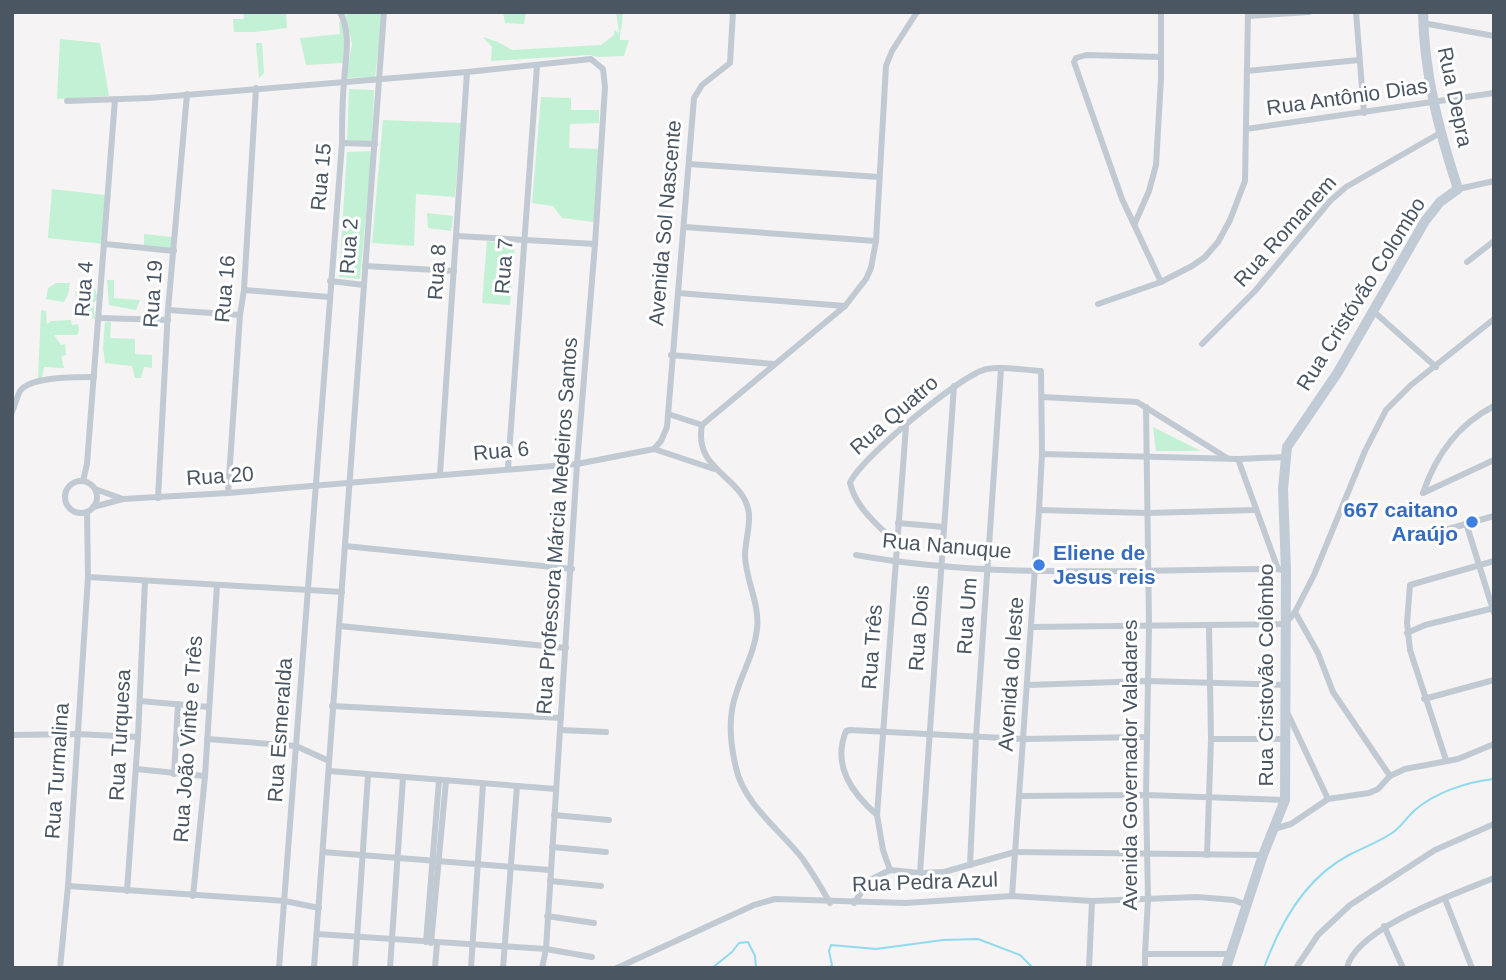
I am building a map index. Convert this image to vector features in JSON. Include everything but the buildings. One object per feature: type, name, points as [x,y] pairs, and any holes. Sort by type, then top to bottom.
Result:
[{"type":"street","name":"Rua 15","points":[[316,485],[348,43],[341,12]]},
{"type":"street","name":"Rua 2","points":[[314,968],[384,12]]},
{"type":"street","name":"Avenida Sol Nascente","points":[[654,449],[667,427],[694,98],[702,85],[730,63],[733,12]]},
{"type":"street","points":[[830,902],[802,859],[748,794],[736,770],[732,711],[754,646],[757,616],[745,557],[748,510],[739,490],[715,469],[704,452],[700,435],[702,425],[845,306],[866,279],[876,241],[886,66],[892,51],[917,12]]},
{"type":"street","points":[[1135,222],[1149,191],[1156,165],[1161,12]]},
{"type":"street","points":[[1098,303],[1161,282],[1205,257],[1224,231],[1245,181],[1248,14],[1310,12]]},
{"type":"street","points":[[1356,12],[1364,113]]},
{"type":"street","points":[[1423,18],[1494,36]]},
{"type":"street","name":"Rua Depra","points":[[1423,18],[1425,58],[1440,133],[1458,189]]},
{"type":"street","points":[[1161,57],[1096,54],[1081,56],[1074,62],[1122,199],[1161,282]]},
{"type":"street","name":"Rua Professora Márcia Medeiros Santos","points":[[537,66],[591,59],[603,69],[605,87],[596,244],[577,464],[572,569],[542,968]]},
{"type":"street","points":[[1247,71],[1359,60]]},
{"type":"street","points":[[67,101],[537,66]]},
{"type":"street","name":"Rua 7","points":[[508,468],[537,66]]},
{"type":"street","name":"Rua 8","points":[[440,474],[467,72]]},
{"type":"street","name":"Rua 16","points":[[228,493],[256,88]]},
{"type":"street","name":"Rua Antônio Dias","points":[[1246,129],[1494,93]]},
{"type":"street","name":"Rua 19","points":[[158,498],[168,310],[187,94]]},
{"type":"street","name":"Rua 4","points":[[90,509],[76,512],[66,501],[65,494],[75,482],[83,481],[87,464],[116,99]]},
{"type":"street","name":"Rua Romanem","points":[[1202,344],[1255,291],[1330,201],[1346,187],[1440,133]]},
{"type":"street","points":[[342,144],[374,144]]},
{"type":"street","points":[[689,164],[879,177]]},
{"type":"street","name":"Rua Cristóvão Colombo","points":[[1287,457],[1290,440],[1338,372],[1425,221],[1440,202],[1458,189],[1494,180]]},
{"type":"street","points":[[685,228],[876,241]]},
{"type":"street","points":[[457,236],[596,244]]},
{"type":"street","points":[[1467,262],[1494,242]]},
{"type":"street","points":[[105,244],[174,251]]},
{"type":"street","points":[[365,266],[454,271]]},
{"type":"street","points":[[330,281],[363,285]]},
{"type":"street","points":[[244,290],[329,297]]},
{"type":"street","points":[[678,293],[845,306]]},
{"type":"street","points":[[168,310],[240,315]]},
{"type":"street","points":[[1372,310],[1436,367]]},
{"type":"street","points":[[100,318],[168,320]]},
{"type":"street","points":[[1031,627],[1285,624],[1314,575],[1381,417],[1393,401],[1494,318]]},
{"type":"street","points":[[671,355],[775,364]]},
{"type":"street","name":"Rua Quatro","points":[[897,544],[863,510],[854,497],[850,483],[857,469],[954,386],[986,369],[1041,371]]},
{"type":"street","name":"Rua Um","points":[[970,865],[1001,369]]},
{"type":"street","name":"Avenida do leste","points":[[1012,896],[1040,510],[1041,371]]},
{"type":"street","points":[[12,411],[21,389],[29,383],[94,377]]},
{"type":"street","name":"Rua Dois","points":[[920,873],[954,386]]},
{"type":"street","points":[[1042,397],[1138,402],[1229,459]]},
{"type":"street","points":[[1494,406],[1469,422],[1445,446],[1434,464],[1423,493],[1494,460]]},
{"type":"street","name":"Avenida Governador Valadares","points":[[1145,968],[1148,899],[1146,737],[1149,625],[1146,407]]},
{"type":"street","points":[[668,414],[702,425]]},
{"type":"street","name":"Rua Três","points":[[890,870],[883,850],[877,815],[906,426]]},
{"type":"street","points":[[654,449],[715,469]]},
{"type":"street","name":"Rua 6","points":[[349,482],[577,464],[654,449]]},
{"type":"street","points":[[1042,454],[1229,459],[1287,457]]},
{"type":"street","name":"Rua Cristovão Colômbo","points":[[1226,968],[1263,855],[1285,800],[1286,685],[1282,570],[1283,489],[1287,457]]},
{"type":"street","points":[[1238,459],[1255,510],[1282,570]]},
{"type":"street","points":[[83,481],[95,489],[123,499]]},
{"type":"street","name":"Rua 20","points":[[90,509],[123,499],[349,482]]},
{"type":"street","name":"Rua Esmeralda","points":[[279,968],[316,485]]},
{"type":"street","points":[[90,509],[97,500],[95,489]]},
{"type":"street","name":"Rua Turmalina","points":[[60,968],[68,886],[90,509]]},
{"type":"street","points":[[1040,510],[1147,513],[1255,510]]},
{"type":"street","points":[[1417,538],[1494,516]]},
{"type":"street","points":[[898,523],[944,527]]},
{"type":"street","points":[[1407,634],[1424,625],[1493,610],[1466,523]]},
{"type":"street","points":[[345,546],[572,569]]},
{"type":"street","name":"Rua Nanuque","points":[[856,555],[896,562],[1035,571],[1282,570]]},
{"type":"street","points":[[1446,760],[1410,650],[1407,634],[1410,585],[1494,561]]},
{"type":"street","points":[[88,577],[342,592]]},
{"type":"street","name":"Rua Turquesa","points":[[127,891],[145,582]]},
{"type":"street","name":"Rua João Vinte e Três","points":[[193,896],[205,776],[217,585]]},
{"type":"street","points":[[1294,612],[1318,653],[1333,692],[1390,775]]},
{"type":"street","points":[[1207,855],[1210,797],[1209,625]]},
{"type":"street","points":[[339,626],[566,648]]},
{"type":"street","points":[[1424,699],[1494,680]]},
{"type":"street","points":[[1027,685],[1147,681],[1286,685]]},
{"type":"street","points":[[140,701],[209,707]]},
{"type":"street","points":[[174,774],[177,704]]},
{"type":"street","points":[[332,706],[561,718]]},
{"type":"street","points":[[1286,711],[1328,799]]},
{"type":"street","points":[[560,730],[606,732]]},
{"type":"street","points":[[877,815],[861,801],[848,784],[842,770],[842,746],[846,731],[1023,739],[1146,737]]},
{"type":"street","points":[[12,735],[138,737]]},
{"type":"street","points":[[206,739],[296,746],[329,761]]},
{"type":"street","points":[[1210,739],[1286,739]]},
{"type":"street","points":[[1274,829],[1291,824],[1328,799],[1369,793],[1378,789],[1390,775],[1405,769],[1458,759],[1494,744]]},
{"type":"street","points":[[136,769],[205,776]]},
{"type":"street","points":[[329,771],[556,789]]},
{"type":"street","points":[[355,968],[368,775]]},
{"type":"street","points":[[390,968],[403,778]]},
{"type":"street","points":[[435,968],[431,942],[443,780]]},
{"type":"street","points":[[471,968],[483,784]]},
{"type":"street","points":[[503,968],[517,786]]},
{"type":"street","points":[[1020,796],[1146,795],[1285,800]]},
{"type":"street","points":[[554,815],[608,820]]},
{"type":"street","points":[[1296,968],[1318,935],[1350,905],[1435,850],[1494,824]]},
{"type":"street","points":[[552,848],[606,852]]},
{"type":"street","points":[[323,852],[550,870]]},
{"type":"street","points":[[854,903],[870,880],[890,870],[944,872],[1016,852],[1263,855]]},
{"type":"street","points":[[1347,968],[1348,961],[1358,948],[1384,926],[1494,878]]},
{"type":"street","points":[[550,881],[601,886]]},
{"type":"street","points":[[68,886],[285,901],[319,908]]},
{"type":"street","name":"Rua Pedra Azul","points":[[617,968],[765,901],[775,899],[906,903],[1012,896],[1092,901],[1219,898],[1246,905]]},
{"type":"street","points":[[1445,899],[1472,968]]},
{"type":"street","points":[[1089,968],[1092,901]]},
{"type":"street","points":[[547,916],[594,923]]},
{"type":"street","points":[[1384,926],[1403,968]]},
{"type":"street","points":[[317,934],[545,949],[592,957]]},
{"type":"street","points":[[1145,954],[1230,954]]},
{"type":"green space","points":[[243,12],[286,12],[287,28],[234,32],[233,19],[244,19]]},
{"type":"green space","points":[[345,12],[383,12],[375,77],[346,78],[352,44]]},
{"type":"green space","points":[[503,12],[526,12],[524,24],[505,23]]},
{"type":"green space","points":[[616,12],[622,12],[620,40],[629,40],[624,56],[589,55],[491,61],[492,47],[483,37],[512,50],[601,45],[614,35],[614,30],[619,33]]},
{"type":"green space","points":[[339,22],[342,22],[345,33],[343,63],[306,65],[300,38],[340,34]]},
{"type":"green space","points":[[60,39],[100,43],[109,96],[57,99]]},
{"type":"green space","points":[[256,43],[262,43],[264,73],[259,78]]},
{"type":"green space","points":[[349,89],[374,90],[372,142],[347,140]]},
{"type":"green space","points":[[541,97],[571,98],[571,110],[599,110],[599,123],[570,124],[569,148],[599,149],[594,222],[562,218],[553,206],[532,203]]},
{"type":"green space","points":[[383,120],[461,123],[455,197],[416,194],[414,246],[372,243]]},
{"type":"green space","points":[[372,151],[360,279],[339,277],[347,152]]},
{"type":"green space","points":[[52,189],[105,195],[103,244],[48,238]]},
{"type":"green space","points":[[427,213],[453,216],[451,231],[428,228]]},
{"type":"green space","points":[[144,234],[172,237],[172,249],[144,245]]},
{"type":"green space","points":[[487,241],[515,244],[510,305],[482,303]]},
{"type":"green space","points":[[107,280],[114,280],[114,298],[140,300],[136,310],[109,305]]},
{"type":"green space","points":[[56,283],[70,283],[64,302],[46,299],[48,288]]},
{"type":"green space","points":[[94,286],[98,299],[93,303],[95,319],[82,314],[75,292]]},
{"type":"green space","points":[[41,310],[46,311],[47,324],[51,321],[71,320],[72,325],[78,324],[79,330],[77,335],[54,335],[61,345],[65,344],[66,355],[61,356],[64,368],[44,367],[42,378],[38,378]]},
{"type":"green space","points":[[105,322],[111,322],[110,338],[135,339],[135,354],[152,355],[152,368],[144,367],[141,378],[135,378],[132,366],[105,363]]},
{"type":"green space","points":[[1153,427],[1201,451],[1156,451]]},
{"type":"waterway","points":[[1264,968],[1286,919],[1319,876],[1349,855],[1392,833],[1415,810],[1432,798],[1463,785],[1494,779]]},
{"type":"waterway","points":[[829,968],[832,965],[829,951],[831,945],[876,949],[943,940],[978,939],[1020,955],[1033,968]]},
{"type":"waterway","points":[[712,968],[739,943],[748,942],[755,956],[756,968]]},
{"type":"place","name":"667 caitano Araújo","points":[[1472,522]]},
{"type":"place","name":"Eliene de Jesus reis","points":[[1039,565]]}]
